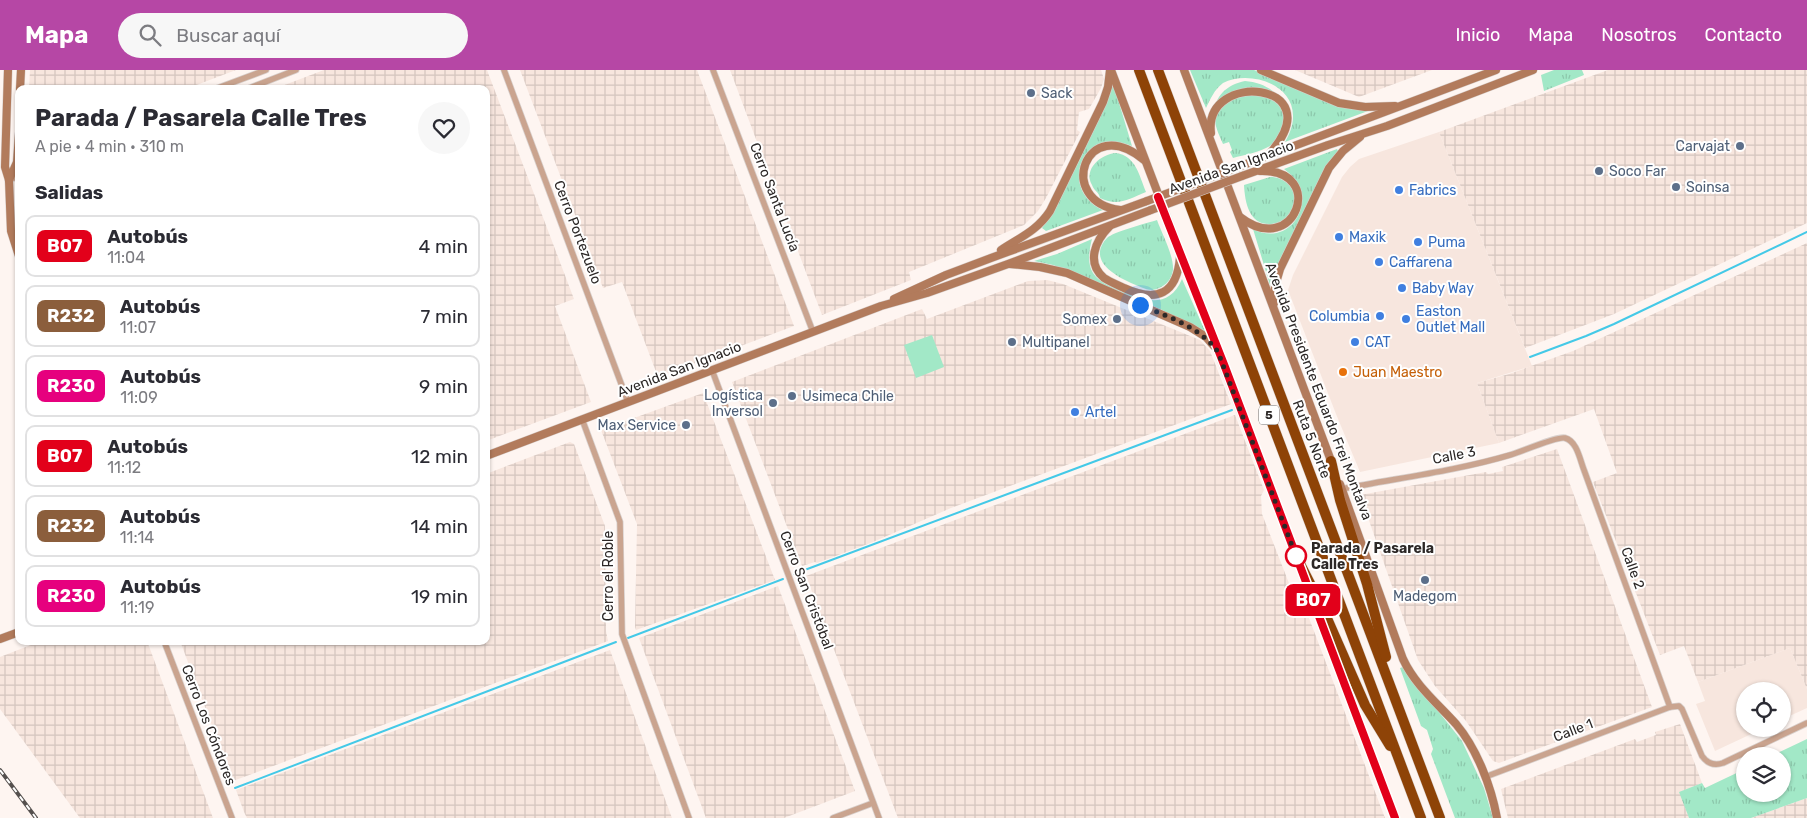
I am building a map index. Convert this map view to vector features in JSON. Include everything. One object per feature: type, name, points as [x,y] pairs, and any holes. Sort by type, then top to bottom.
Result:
[{"type":"highway","name":"5","points":[[1139,70],[1421,818]]},
{"type":"highway","name":"Ruta 5 Norte","points":[[1158,70],[1440,818]]},
{"type":"highway","points":[[1331,461],[1341,506],[1370,593],[1396,700]]},
{"type":"highway","points":[[1293,550],[1322,607],[1365,705],[1380,732],[1399,759]]},
{"type":"main road","points":[[8,70],[5,167],[10,180]]},
{"type":"main road","points":[[20,85],[21,70]]},
{"type":"main road","points":[[1111,70],[1180,256],[1395,818]]},
{"type":"main road","points":[[991,258],[1003,248],[1032,231],[1050,211],[1103,102],[1111,70]]},
{"type":"main road","name":"Avenida Presidente Eduardo Frei Montalva","points":[[1184,70],[1342,489],[1396,644],[1406,666],[1418,683],[1461,732],[1485,777],[1494,800],[1497,818]]},
{"type":"main road","points":[[1261,70],[1331,100],[1348,105],[1365,107],[1402,106]]},
{"type":"main road","name":"Avenida San Ignacio","points":[[881,306],[991,258],[1496,70]]},
{"type":"main road","name":"Avenida San Ignacio","points":[[490,454],[881,306],[927,293],[1008,264],[1255,171],[1387,126],[1533,70]]},
{"type":"main road","points":[[1270,154],[1284,133],[1288,118],[1286,103],[1277,89]]},
{"type":"main road","points":[[1212,142],[1210,121],[1214,101]]},
{"type":"main road","points":[[1383,113],[1382,122],[1387,126]]},
{"type":"main road","points":[[1274,309],[1274,292],[1280,269],[1325,175],[1338,156],[1366,133]]},
{"type":"main road","points":[[1120,210],[1104,206],[1088,192],[1083,172],[1086,162],[1096,150],[1104,146],[1114,145],[1129,149],[1145,161]]},
{"type":"main road","points":[[15,169],[10,180],[9,213],[11,231],[15,244]]},
{"type":"main road","points":[[1240,217],[1256,226],[1272,229],[1287,223],[1293,217],[1297,208],[1298,195],[1290,179],[1278,172],[1255,171]]},
{"type":"main road","points":[[1112,224],[1097,241],[1094,261],[1102,276],[1130,291],[1149,296],[1165,292],[1174,282],[1178,272],[1180,256]]},
{"type":"main road","points":[[1008,264],[1048,268],[1067,274],[1195,330],[1206,337],[1218,352]]},
{"type":"main road","points":[[0,639],[15,633]]},
{"type":"street","points":[[226,85],[266,70]]},
{"type":"street","points":[[257,85],[296,70]]},
{"type":"street","name":"Cerro Portezuelo","points":[[504,70],[628,402]]},
{"type":"street","name":"Cerro Santa Lucía","points":[[714,70],[812,332]]},
{"type":"street","points":[[5,167],[15,163]]},
{"type":"street","points":[[10,180],[15,178]]},
{"type":"street","name":"Cerro San Cristóbal","points":[[712,370],[879,818]]},
{"type":"street","name":"Cerro el Roble","points":[[582,419],[620,522],[622,634],[689,818]]},
{"type":"street","name":"Calle 3","points":[[1342,489],[1475,464],[1511,455],[1556,439],[1565,438],[1568,440]]},
{"type":"street","name":"Calle 2","points":[[1568,440],[1575,447],[1584,470],[1670,707]]},
{"type":"street","name":"Cerro Los Cóndores","points":[[166,645],[232,818]]},
{"type":"street","points":[[1670,707],[1678,706],[1682,709],[1702,756],[1713,764],[1723,763],[1807,723]]},
{"type":"street","name":"Calle 1","points":[[1485,777],[1670,707]]},
{"type":"street","points":[[833,818],[874,803]]},
{"type":"shaded area","points":[[30,70],[236,70],[197,85],[29,85]]},
{"type":"shaded area","points":[[324,70],[487,70],[574,299],[555,306],[591,402],[490,440],[490,85],[285,85]]},
{"type":"shaded area","points":[[520,70],[697,70],[794,326],[658,377],[622,282],[603,288]]},
{"type":"shaded area","points":[[730,70],[1101,70],[1104,79],[1089,109],[1079,112],[1077,130],[1080,132],[1046,198],[1038,211],[1024,225],[909,272],[911,280],[822,315]]},
{"type":"shaded area","points":[[1295,70],[1432,70],[1359,97]]},
{"type":"shaded area","points":[[1608,70],[1807,70],[1807,223],[1614,314],[1525,348],[1439,132]]},
{"type":"shaded area","name":"Easton Outlet Mall","points":[[1439,132],[1532,366],[1477,383],[1499,443],[1360,472],[1288,290],[1293,275],[1342,177],[1350,167],[1359,159]]},
{"type":"shaded area","points":[[1807,243],[1807,689],[1790,648],[1698,682],[1684,646],[1660,655],[1593,482],[1617,473],[1594,409],[1499,443],[1477,383],[1509,374],[1573,351]]},
{"type":"shaded area","points":[[1047,280],[1063,284],[1200,340],[1210,351],[1231,404],[951,508],[873,542],[817,563],[802,566],[732,382],[922,309],[927,319],[1028,281]]},
{"type":"shaded area","points":[[703,393],[775,580],[636,630],[637,524],[601,430]]},
{"type":"shaded area","points":[[1235,415],[1264,490],[1261,496],[1262,514],[1292,591],[1301,597],[1385,818],[898,818],[806,576]]},
{"type":"shaded area","points":[[570,442],[574,444],[605,526],[606,631],[608,641],[233,781],[182,645],[490,645],[490,472]]},
{"type":"shaded area","points":[[1557,449],[1652,707],[1499,763],[1493,761],[1466,721],[1435,686],[1418,660],[1360,495],[1486,472],[1488,474],[1503,471],[1502,467]]},
{"type":"shaded area","points":[[778,586],[855,791],[784,818],[706,818],[639,638]]},
{"type":"shaded area","points":[[31,645],[148,645],[213,818],[80,818],[0,709],[0,657]]},
{"type":"shaded area","points":[[1790,648],[1807,689],[1807,708],[1791,715],[1791,682],[1736,682],[1736,737],[1745,737],[1715,751],[1696,704],[1705,701],[1698,682]]},
{"type":"shaded area","points":[[610,650],[672,818],[247,818],[244,812],[236,790]]},
{"type":"shaded area","points":[[1680,724],[1702,783],[1680,792],[1689,818],[1508,818],[1501,789],[1635,739],[1637,742],[1656,735],[1655,732]]},
{"type":"shaded area","points":[[1807,798],[1807,818],[1751,818]]},
{"type":"green space","points":[[1190,70],[1254,70],[1343,107],[1368,109],[1368,111],[1285,142],[1293,117],[1291,105],[1278,88],[1268,82],[1256,79],[1233,79],[1217,88],[1206,108]]},
{"type":"green space","points":[[1554,70],[1582,70],[1584,75],[1544,91],[1541,75]]},
{"type":"green space","points":[[1245,81],[1256,83],[1274,92],[1284,108],[1285,117],[1283,127],[1271,145],[1257,152],[1233,158],[1229,142],[1223,144],[1217,130],[1214,113],[1215,106],[1221,94],[1231,86]]},
{"type":"green space","points":[[1114,86],[1132,146],[1114,142],[1099,145],[1088,152],[1082,163],[1079,176],[1082,189],[1089,201],[1103,210],[1046,231],[1042,228],[1056,208],[1105,107],[1111,88]]},
{"type":"green space","points":[[1337,149],[1338,151],[1321,176],[1270,285],[1253,229],[1267,233],[1280,232],[1290,226],[1297,217],[1301,206],[1301,193],[1295,180],[1284,169]]},
{"type":"green space","points":[[1116,153],[1128,158],[1136,167],[1146,192],[1118,202],[1106,201],[1100,198],[1093,187],[1090,173],[1099,159]]},
{"type":"green space","points":[[1270,177],[1277,178],[1289,185],[1294,196],[1294,202],[1293,209],[1286,219],[1281,222],[1264,224],[1253,217],[1250,212],[1247,206],[1244,185]]},
{"type":"green space","points":[[1157,220],[1170,252],[1173,270],[1171,277],[1160,288],[1149,290],[1117,276],[1105,266],[1101,260],[1100,253],[1102,246],[1110,236]]},
{"type":"green space","points":[[1092,239],[1089,261],[1093,273],[1098,279],[1128,294],[1146,300],[1155,300],[1163,299],[1170,295],[1177,289],[1182,279],[1206,333],[1162,310],[1053,265],[1034,261],[1057,254]]},
{"type":"green space","points":[[932,335],[944,367],[916,378],[904,345]]},
{"type":"green space","points":[[1403,667],[1462,741],[1484,788],[1493,818],[1455,818],[1431,754],[1433,749],[1427,730],[1421,726],[1400,668]]},
{"type":"green space","points":[[1807,739],[1807,798],[1751,818],[1689,818],[1679,792],[1702,783],[1705,788],[1736,773],[1736,802],[1791,802],[1790,747]]},
{"type":"waterway","points":[[1530,357],[1614,324],[1807,232]]},
{"type":"waterway","points":[[794,574],[1232,410]]},
{"type":"waterway","points":[[628,638],[783,579]]},
{"type":"waterway","points":[[235,788],[616,642]]},
{"type":"railway","points":[[0,770],[36,818]]},
{"type":"bus line","name":"B07","points":[[1158,197],[1225,367],[1395,818]]},
{"type":"place","name":"Sack","points":[[1031,93]]},
{"type":"place","name":"Carvajat","points":[[1740,146]]},
{"type":"place","name":"Soco Far","points":[[1599,171]]},
{"type":"place","name":"Soinsa","points":[[1676,187]]},
{"type":"place","name":"Fabrics","points":[[1399,190]]},
{"type":"place","name":"Maxik","points":[[1339,237]]},
{"type":"place","name":"Puma","points":[[1418,242]]},
{"type":"place","name":"Caffarena","points":[[1379,262]]},
{"type":"place","name":"Baby Way","points":[[1402,288]]},
{"type":"place","name":"Columbia","points":[[1380,316]]},
{"type":"place","name":"Somex","points":[[1117,319]]},
{"type":"place","name":"Easton Outlet Mall","points":[[1406,319]]},
{"type":"place","name":"Multipanel","points":[[1012,342]]},
{"type":"place","name":"CAT","points":[[1355,342]]},
{"type":"place","name":"Juan Maestro","points":[[1343,372]]},
{"type":"place","name":"Usimeca Chile","points":[[792,396]]},
{"type":"place","name":"Logística Inversol","points":[[773,403]]},
{"type":"place","name":"Artel","points":[[1075,412]]},
{"type":"place","name":"Max Service","points":[[686,425]]},
{"type":"place","name":"Parada / Pasarela Calle Tres","points":[[1296,556]]},
{"type":"place","name":"Madegom","points":[[1425,580]]},
{"type":"route","points":[[1140,305],[1195,330],[1206,337],[1218,352],[1296,556]]}]
